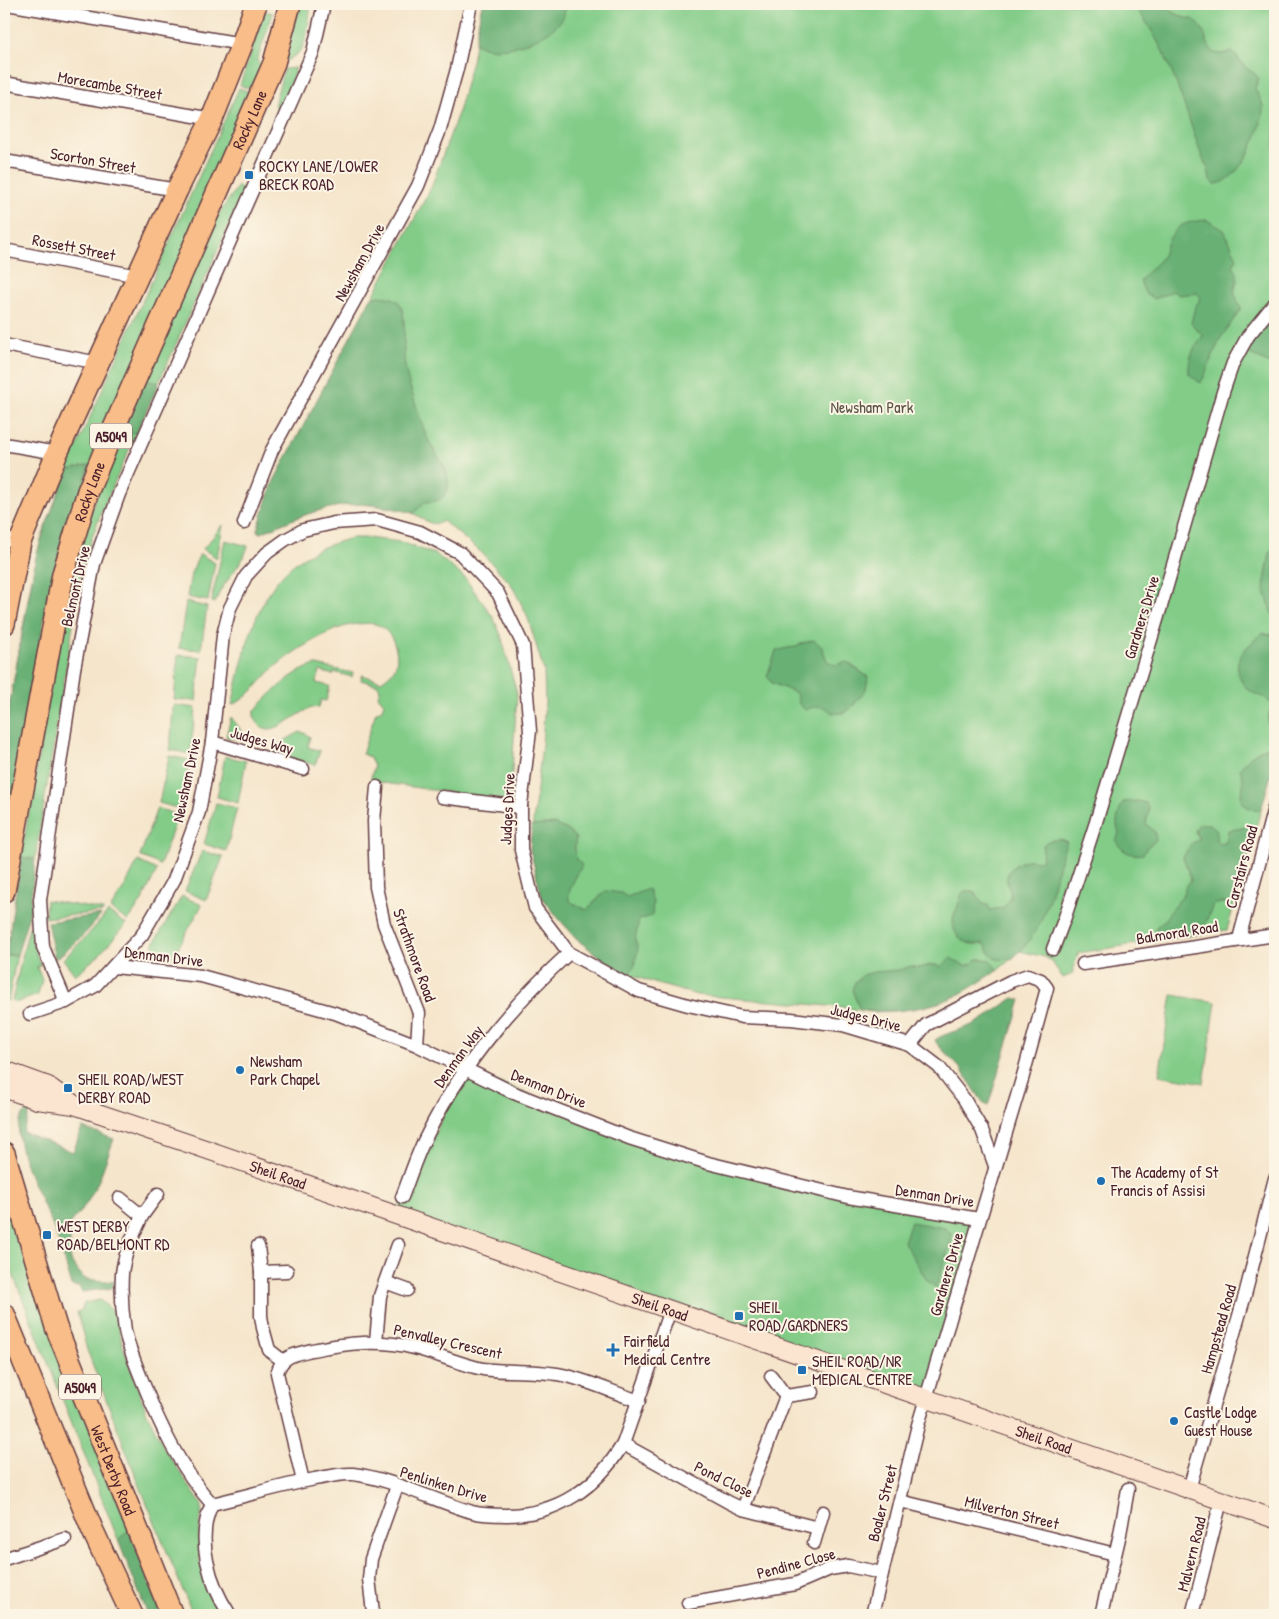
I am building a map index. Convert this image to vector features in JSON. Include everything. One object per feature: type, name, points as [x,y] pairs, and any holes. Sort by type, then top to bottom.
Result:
[{"type":"highway","name":"A5049","points":[[4,624],[12,540],[57,453],[177,190],[212,119],[256,4]]},
{"type":"highway","name":"Rocky Lane","points":[[4,891],[63,574],[88,491],[274,63],[290,4]]},
{"type":"highway","name":"West Derby Road","points":[[4,1153],[56,1327],[172,1615]]},
{"type":"highway","name":"A5049","points":[[5,1319],[92,1528],[132,1615]]},
{"type":"main road","name":"Sheil Road","points":[[4,1070],[48,1086],[74,1105]]},
{"type":"main road","name":"Sheil Road","points":[[4,1088],[37,1100],[74,1105],[1275,1519]]},
{"type":"street","points":[[6,4],[242,44]]},
{"type":"street","name":"Belmont Drive","points":[[66,1002],[44,947],[40,900],[74,669],[94,564],[119,494],[314,52],[324,4]]},
{"type":"street","name":"Newsham Drive","points":[[244,523],[272,450],[418,186],[440,130],[457,69],[471,4]]},
{"type":"street","name":"Morecambe Street","points":[[4,83],[212,119]]},
{"type":"street","name":"Scorton Street","points":[[4,161],[177,190]]},
{"type":"street","name":"Rossett Street","points":[[4,250],[138,276]]},
{"type":"street","name":"Gardners Drive","points":[[1053,949],[1096,822],[1223,392],[1233,363],[1248,336],[1275,303]]},
{"type":"street","points":[[4,345],[99,362]]},
{"type":"street","points":[[4,444],[57,453]]},
{"type":"street","name":"Judges Drive","points":[[268,553],[285,540],[303,530],[334,523],[377,520],[420,532],[460,553],[498,593],[523,645],[530,731],[521,807],[521,850],[535,908],[568,953],[639,991],[688,1005],[742,1017],[791,1019],[843,1025],[910,1045],[939,1067],[964,1099],[982,1130],[995,1166]]},
{"type":"street","name":"Newsham Drive","points":[[30,1014],[66,1002],[95,986],[142,935],[174,880],[199,812],[212,742],[223,635],[230,608],[246,576],[268,553]]},
{"type":"street","name":"Judges Way","points":[[212,742],[303,769]]},
{"type":"street","name":"Strathmore Road","points":[[377,787],[374,838],[376,887],[384,924],[419,1013],[417,1045]]},
{"type":"street","points":[[442,797],[521,807]]},
{"type":"street","name":"Carstairs Road","points":[[1238,939],[1275,804]]},
{"type":"street","name":"Balmoral Road","points":[[1083,964],[1238,939],[1275,935]]},
{"type":"street","name":"Denman Way","points":[[402,1197],[425,1138],[446,1099],[489,1038],[530,991],[568,953]]},
{"type":"street","name":"Denman Drive","points":[[114,967],[209,978],[334,1013],[417,1045],[514,1093],[620,1134],[708,1163],[848,1197],[980,1219]]},
{"type":"street","name":"Gardners Drive","points":[[910,1045],[926,1025],[1011,982],[1028,975],[1041,980],[1047,988],[1041,1014],[926,1399]]},
{"type":"street","name":"Hampstead Road","points":[[1189,1489],[1245,1295],[1275,1178]]},
{"type":"street","points":[[158,1194],[142,1216],[126,1254],[122,1272],[122,1306],[126,1332],[135,1364],[162,1429],[187,1471],[212,1504],[206,1515],[205,1550],[208,1568],[215,1588],[230,1615]]},
{"type":"street","points":[[120,1198],[142,1216]]},
{"type":"street","points":[[376,1342],[380,1296],[398,1245]]},
{"type":"street","points":[[258,1246],[261,1272],[261,1316],[264,1334],[269,1350],[283,1361],[278,1373],[303,1481]]},
{"type":"street","points":[[261,1272],[287,1271]]},
{"type":"street","points":[[385,1282],[407,1290]]},
{"type":"street","name":"Penlinken Drive","points":[[212,1504],[303,1481],[341,1474],[352,1474],[397,1486],[474,1513],[518,1515],[539,1512],[561,1504],[582,1490],[603,1472],[623,1444],[670,1310]]},
{"type":"street","name":"Penvalley Crescent","points":[[283,1361],[291,1355],[346,1343],[376,1342],[414,1348],[466,1365],[485,1369],[567,1376],[639,1401]]},
{"type":"street","points":[[771,1376],[786,1396]]},
{"type":"street","points":[[786,1396],[813,1392]]},
{"type":"street","points":[[743,1509],[786,1396]]},
{"type":"street","name":"Boaler Street","points":[[872,1615],[926,1399]]},
{"type":"street","name":"Pond Close","points":[[623,1444],[743,1509],[818,1528]]},
{"type":"street","points":[[374,1614],[369,1579],[371,1559],[397,1486]]},
{"type":"street","points":[[1101,1615],[1116,1554],[1128,1489]]},
{"type":"street","name":"Malvern Road","points":[[1192,1615],[1221,1501]]},
{"type":"street","name":"Milverton Street","points":[[900,1502],[1116,1554]]},
{"type":"street","points":[[814,1543],[822,1512]]},
{"type":"street","points":[[4,1560],[65,1539]]},
{"type":"street","name":"Pendine Close","points":[[688,1603],[794,1584],[830,1569],[848,1566],[882,1573]]},
{"type":"green space","points":[[300,4],[311,4],[304,44],[298,53],[282,64]]},
{"type":"green space","name":"Newsham Park","points":[[482,4],[1275,4],[1275,760],[1227,930],[1078,953],[1072,974],[1063,978],[1052,962],[1045,957],[1020,951],[997,971],[956,996],[926,1006],[871,1012],[841,1007],[697,995],[657,984],[628,974],[604,960],[579,941],[560,920],[542,897],[530,849],[542,745],[545,701],[544,671],[527,615],[511,584],[481,552],[443,521],[435,524],[427,522],[412,513],[400,510],[364,504],[334,507],[304,515],[261,533],[257,531],[274,481],[431,188],[457,116],[472,61]]},
{"type":"green space","points":[[482,4],[566,4],[562,19],[546,34],[521,45],[495,49],[484,47],[475,42]]},
{"type":"green space","points":[[1133,4],[1166,4],[1167,9],[1185,18],[1193,19],[1201,27],[1214,53],[1233,52],[1243,65],[1259,78],[1255,88],[1263,106],[1260,127],[1249,153],[1233,175],[1224,182],[1215,184],[1210,180],[1208,169],[1166,58],[1146,21]]},
{"type":"green space","points":[[265,11],[273,13],[257,61],[261,65],[253,88],[249,89],[240,85]]},
{"type":"green space","points":[[296,68],[283,104],[281,108],[277,108],[274,105],[284,69]]},
{"type":"green space","points":[[239,88],[252,93],[56,564],[46,609],[19,761],[4,736],[36,557],[45,528],[72,457]]},
{"type":"green space","points":[[238,186],[245,189],[92,537],[81,576],[35,859],[21,857],[66,598],[94,502],[213,223]]},
{"type":"green space","points":[[1207,220],[1224,230],[1237,258],[1233,266],[1238,278],[1235,294],[1241,309],[1220,339],[1200,383],[1189,374],[1189,363],[1196,344],[1203,336],[1191,323],[1195,307],[1201,298],[1197,293],[1179,295],[1173,291],[1154,299],[1145,293],[1140,281],[1161,258],[1170,237],[1178,228],[1188,223]]},
{"type":"green space","points":[[379,296],[396,300],[402,309],[404,357],[407,377],[426,435],[446,472],[448,487],[445,494],[436,501],[425,502],[414,513],[388,507],[358,504],[329,508],[301,516],[261,533],[257,531],[274,481],[371,298]]},
{"type":"green space","points":[[1275,303],[1275,365],[1273,366],[1241,349]]},
{"type":"green space","points":[[145,380],[159,383],[137,432],[121,433]]},
{"type":"green space","points":[[90,465],[56,564],[46,609],[4,849],[4,736],[36,557],[67,470]]},
{"type":"green space","points":[[223,525],[217,558],[203,549]]},
{"type":"green space","points":[[351,538],[401,542],[437,555],[465,578],[493,617],[501,635],[517,694],[510,801],[370,781],[374,767],[370,757],[362,754],[376,712],[382,709],[384,703],[378,696],[380,689],[378,685],[361,680],[362,675],[381,681],[394,669],[397,658],[393,640],[385,630],[375,624],[346,626],[313,641],[281,662],[250,693],[232,705],[248,640],[265,599],[277,581],[292,565],[311,553]]},
{"type":"green space","points":[[225,540],[248,546],[244,557],[220,591],[215,603],[212,602],[213,593]]},
{"type":"green space","points":[[1275,544],[1275,617],[1272,614],[1264,587],[1270,553]]},
{"type":"green space","points":[[200,554],[215,563],[208,601],[187,597],[191,573]]},
{"type":"green space","points":[[186,602],[207,607],[201,650],[179,648]]},
{"type":"green space","points":[[1274,631],[1274,733],[1268,724],[1268,717],[1272,706],[1264,697],[1246,688],[1239,675],[1238,661],[1240,656],[1262,633],[1271,635]]},
{"type":"green space","points":[[814,640],[822,647],[827,661],[836,665],[847,662],[868,677],[866,689],[853,706],[844,713],[832,713],[826,708],[820,707],[805,710],[799,704],[796,693],[772,683],[767,676],[776,651],[796,647]]},
{"type":"green space","points":[[178,655],[201,657],[196,701],[174,700]]},
{"type":"green space","points":[[316,665],[353,673],[352,677],[334,672],[333,675],[320,671],[316,683],[330,686],[326,701],[321,700],[319,707],[311,708],[275,728],[267,729],[260,725],[254,716],[254,712],[258,707],[292,676]]},
{"type":"green space","points":[[175,705],[196,708],[190,754],[170,750],[173,708]]},
{"type":"green space","points":[[231,717],[250,742],[226,737]]},
{"type":"green space","points":[[300,732],[310,737],[308,747],[320,751],[315,765],[274,753],[282,742]]},
{"type":"green space","points":[[1270,747],[1275,748],[1275,760],[1261,810],[1254,809],[1242,802],[1243,782],[1240,769],[1253,755],[1260,750]]},
{"type":"green space","points":[[169,756],[190,760],[180,809],[159,803]]},
{"type":"green space","points":[[225,756],[246,761],[238,803],[217,797]]},
{"type":"green space","points":[[1138,801],[1146,803],[1149,809],[1146,824],[1155,832],[1156,840],[1148,846],[1143,854],[1131,854],[1118,845],[1116,841],[1119,833],[1118,817],[1123,802]]},
{"type":"green space","points":[[216,803],[237,808],[226,851],[204,844]]},
{"type":"green space","points":[[157,808],[178,815],[160,865],[140,856]]},
{"type":"green space","points":[[554,824],[567,830],[576,838],[575,853],[582,865],[569,892],[569,899],[572,903],[587,910],[605,891],[621,893],[627,897],[648,889],[653,902],[652,916],[639,920],[635,940],[638,949],[634,968],[628,974],[604,960],[579,941],[542,897],[530,849],[532,826]]},
{"type":"green space","points":[[1199,824],[1210,824],[1217,830],[1216,839],[1219,844],[1225,843],[1228,830],[1256,828],[1236,901],[1212,906],[1204,933],[1154,941],[1155,930],[1158,925],[1165,920],[1182,897],[1185,888],[1191,880],[1183,857],[1191,844],[1199,839],[1195,831]]},
{"type":"green space","points":[[1060,839],[1067,842],[1049,900],[1036,931],[1022,950],[1012,959],[995,958],[992,957],[986,945],[982,943],[971,944],[958,936],[953,926],[953,919],[964,891],[974,891],[983,904],[988,905],[990,910],[1003,908],[1010,895],[1007,878],[1010,871],[1023,861],[1042,860],[1043,845],[1048,841]]},
{"type":"green space","points":[[202,851],[223,857],[206,900],[185,891]]},
{"type":"green space","points":[[21,857],[35,859],[30,911],[17,955],[6,955]]},
{"type":"green space","points":[[138,861],[157,870],[142,901],[128,921],[110,909],[124,888]]},
{"type":"green space","points":[[182,896],[202,905],[173,957],[159,955],[154,951],[154,943]]},
{"type":"green space","points":[[46,900],[103,910],[103,912],[45,918]]},
{"type":"green space","points":[[108,912],[126,924],[99,955],[75,975],[63,959]]},
{"type":"green space","points":[[101,915],[80,939],[55,959],[47,922]]},
{"type":"green space","points":[[29,927],[31,927],[33,945],[41,965],[37,967],[42,980],[38,995],[15,1003],[12,1000]]},
{"type":"green space","points":[[6,955],[17,955],[8,1001],[4,1000]]},
{"type":"green space","points":[[950,958],[966,966],[977,959],[984,959],[992,963],[997,971],[956,996],[934,1004],[897,1011],[860,1010],[852,990],[855,982],[863,975],[899,970],[911,966],[918,968],[935,965],[941,967]]},
{"type":"green space","points":[[1172,995],[1216,1002],[1204,1083],[1159,1075]]},
{"type":"green space","points":[[1014,998],[1021,1000],[988,1106],[984,1104],[961,1069],[935,1040],[978,1022]]},
{"type":"green space","points":[[466,1070],[708,1163],[979,1219],[926,1399],[395,1215]]},
{"type":"green space","points":[[28,1111],[30,1112],[23,1132],[73,1152],[82,1128],[114,1139],[99,1180],[87,1203],[70,1224],[70,1260],[84,1279],[115,1282],[112,1288],[82,1292],[79,1287],[72,1286],[55,1232],[33,1183],[21,1148],[19,1133],[21,1120]]},
{"type":"green space","points":[[4,1190],[11,1219],[36,1288],[129,1530],[148,1615],[4,1252]]},
{"type":"green space","points":[[911,1222],[945,1228],[951,1233],[951,1242],[936,1288],[926,1279],[904,1242]]},
{"type":"green space","points":[[100,1300],[115,1313],[123,1346],[146,1411],[165,1450],[202,1505],[199,1538],[200,1562],[212,1595],[222,1615],[193,1615],[87,1350],[77,1312],[82,1310],[84,1303]]},
{"type":"green space","points":[[129,1530],[162,1615],[148,1615],[118,1540]]},
{"type":"place","name":"ROCKY LANE/LOWER BRECK ROAD","points":[[249,175]]},
{"type":"place","name":"Newsham Park Chapel","points":[[240,1070]]},
{"type":"place","name":"SHEIL ROAD/WEST DERBY ROAD","points":[[68,1088]]},
{"type":"place","name":"The Academy of St Francis of Assisi","points":[[1101,1181]]},
{"type":"place","name":"WEST DERBY ROAD/BELMONT RD","points":[[47,1235]]},
{"type":"place","name":"SHEIL ROAD/GARDNERS","points":[[739,1316]]},
{"type":"place","name":"Fairfield Medical Centre","points":[[613,1350]]},
{"type":"place","name":"SHEIL ROAD/NR MEDICAL CENTRE","points":[[802,1370]]},
{"type":"place","name":"Castle Lodge Guest House","points":[[1174,1421]]}]
